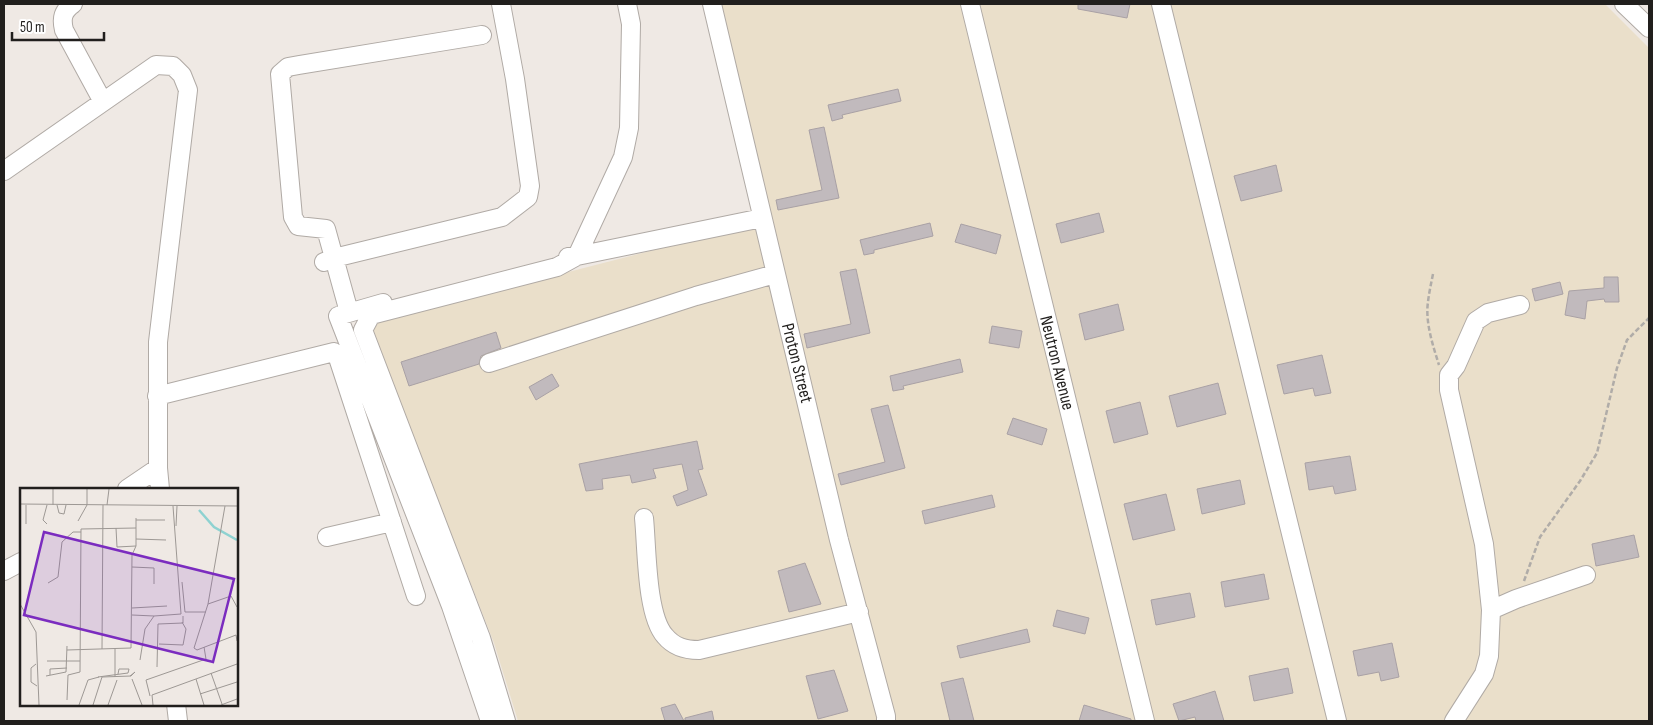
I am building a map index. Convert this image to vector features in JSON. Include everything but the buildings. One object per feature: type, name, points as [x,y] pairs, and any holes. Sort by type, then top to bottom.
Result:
[{"type":"street","points":[[74,4],[65,9],[61,21],[103,102]]},
{"type":"street","points":[[329,260],[502,217],[528,198],[530,186],[515,79],[501,4]]},
{"type":"street","points":[[577,256],[623,157],[629,128],[631,24],[627,4]]},
{"type":"street","name":"Proton Street","points":[[712,4],[839,540],[886,721]]},
{"type":"street","name":"Neutron Avenue","points":[[970,4],[1145,721]]},
{"type":"street","points":[[1161,4],[1337,721]]},
{"type":"street","points":[[1624,4],[1649,28]]},
{"type":"street","points":[[482,35],[288,67],[280,74],[294,217],[298,226],[326,229],[329,260],[343,314],[451,606],[490,721]]},
{"type":"street","points":[[4,171],[156,65],[173,66],[182,74],[188,90],[159,325],[157,396],[160,488]]},
{"type":"street","points":[[343,314],[525,270],[558,257],[577,256],[762,218]]},
{"type":"street","points":[[488,363],[696,296],[776,274]]},
{"type":"street","points":[[472,284],[371,315],[362,330],[481,638],[506,721]]},
{"type":"street","points":[[1454,721],[1484,674],[1489,656],[1491,610],[1484,544],[1448,381],[1449,375],[1456,366],[1476,322],[1488,313],[1520,305]]},
{"type":"street","points":[[157,396],[334,352],[337,355],[416,596]]},
{"type":"street","points":[[128,488],[158,468]]},
{"type":"street","points":[[644,518],[651,597],[656,619],[664,635],[679,647],[688,650],[699,650],[859,612]]},
{"type":"street","points":[[327,537],[392,522]]},
{"type":"street","points":[[4,571],[20,563]]},
{"type":"street","points":[[1491,610],[1516,599],[1586,575]]},
{"type":"street","points":[[176,705],[178,721]]},
{"type":"path","points":[[1433,274],[1428,303],[1429,326],[1439,364],[1448,381]]},
{"type":"path","points":[[1516,599],[1540,537],[1580,481],[1597,453],[1617,368],[1628,340],[1649,318]]},
{"type":"shaded area","points":[[718,4],[1605,4],[1649,48],[1649,721],[518,721],[494,643],[373,334],[377,321],[771,220]]}]
